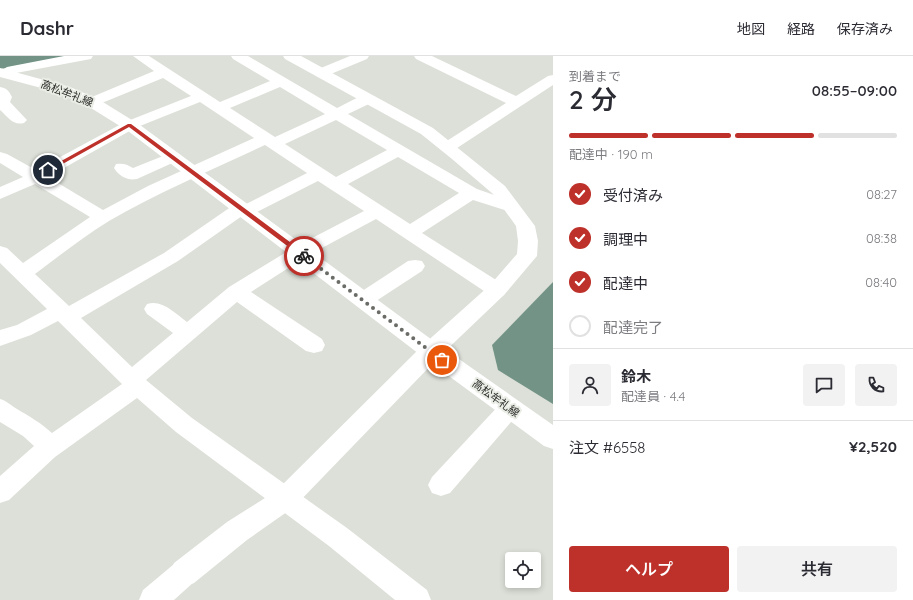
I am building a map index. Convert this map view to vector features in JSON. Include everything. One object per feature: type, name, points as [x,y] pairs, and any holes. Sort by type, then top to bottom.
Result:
[{"type":"street","points":[[19,120],[2,103],[5,97],[3,93],[2,79],[12,70],[86,56]]},
{"type":"street","points":[[140,56],[497,290]]},
{"type":"street","points":[[238,56],[471,193],[511,207]]},
{"type":"street","points":[[154,600],[184,573],[237,531],[284,498],[431,351],[497,290],[527,256],[528,241],[525,226],[499,190],[427,131],[290,56]]},
{"type":"street","points":[[321,73],[362,56]]},
{"type":"street","points":[[422,56],[517,102]]},
{"type":"street","points":[[92,102],[164,72]]},
{"type":"street","name":"高松牟礼線","points":[[2,79],[65,90],[92,102],[132,126],[431,351],[553,439]]},
{"type":"street","points":[[448,147],[553,79]]},
{"type":"street","points":[[218,108],[281,81]]},
{"type":"street","points":[[0,194],[34,178],[132,126],[201,97]]},
{"type":"street","points":[[23,274],[79,232],[154,190],[194,172],[337,114],[368,99]]},
{"type":"street","points":[[106,156],[101,151],[108,141],[132,126]]},
{"type":"street","points":[[334,184],[398,151]]},
{"type":"street","points":[[1,157],[34,178],[104,217]]},
{"type":"street","points":[[122,168],[131,175],[173,157]]},
{"type":"street","points":[[0,338],[24,330],[64,313],[171,257],[243,210],[318,174]]},
{"type":"street","points":[[409,233],[471,193]]},
{"type":"street","points":[[0,492],[51,446],[134,382],[187,333],[236,292],[300,252],[376,212]]},
{"type":"street","points":[[0,252],[134,382],[184,425],[338,537],[406,597]]},
{"type":"street","points":[[363,300],[415,266]]},
{"type":"street","points":[[236,292],[314,345]]},
{"type":"street","points":[[154,309],[187,333]]},
{"type":"street","points":[[0,408],[6,414],[31,429],[51,446]]},
{"type":"street","points":[[441,485],[510,408]]},
{"type":"shaded area","points":[[0,56],[68,56],[0,69]]},
{"type":"shaded area","points":[[553,282],[553,404],[498,370],[492,345]]},
{"type":"way so far","points":[[304,256],[442,360]]},
{"type":"route","points":[[48,170],[130,125],[304,256]]}]
